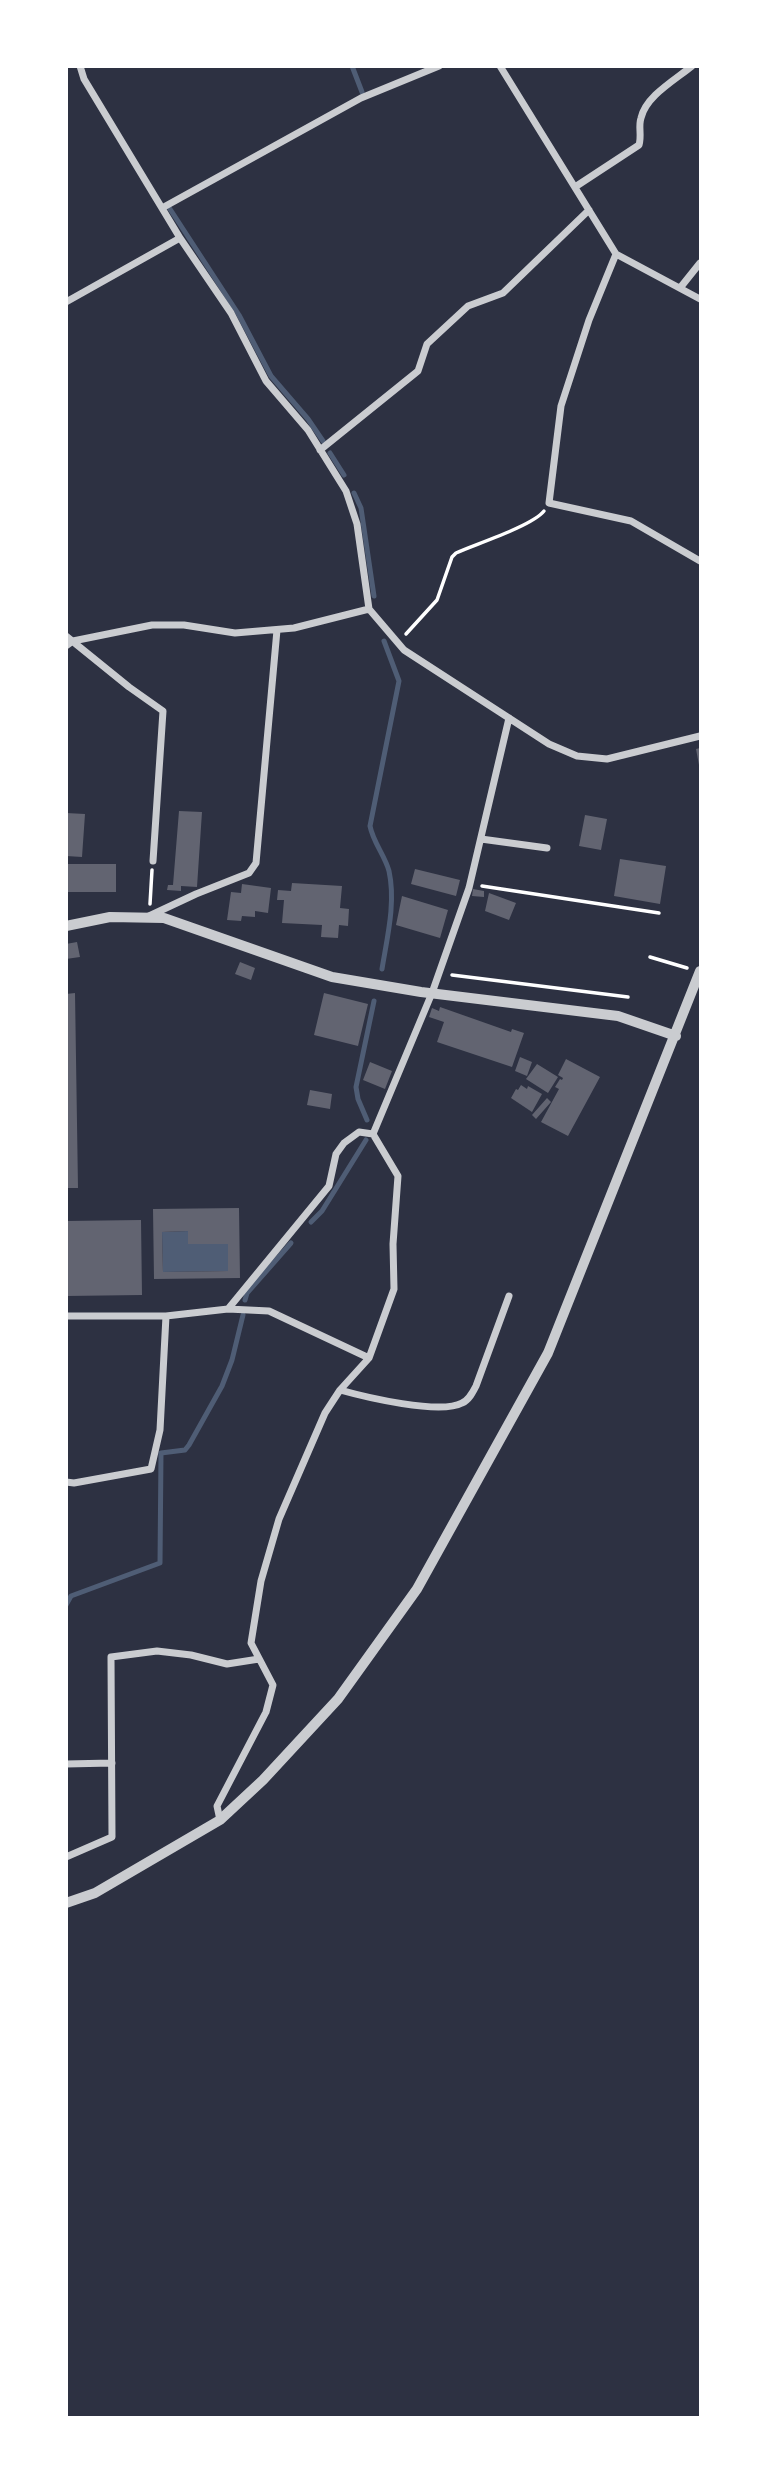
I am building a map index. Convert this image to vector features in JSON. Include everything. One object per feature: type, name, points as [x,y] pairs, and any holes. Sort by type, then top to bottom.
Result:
[{"type":"street","points":[[80,66],[84,79],[180,238],[230,313],[266,382],[308,430],[346,491],[357,524],[369,609],[404,650],[549,744],[577,756],[607,759],[701,736]]},
{"type":"street","points":[[162,208],[361,98],[439,66]]},
{"type":"street","points":[[500,66],[616,254],[701,299]]},
{"type":"street","points":[[575,187],[639,145],[640,121],[650,101],[692,66]]},
{"type":"street","points":[[320,450],[418,371],[427,344],[468,306],[503,293],[589,210]]},
{"type":"street","points":[[66,302],[180,238]]},
{"type":"street","points":[[616,254],[589,320],[561,406],[549,503],[632,522],[701,561]]},
{"type":"street","points":[[680,288],[701,263]]},
{"type":"street","points":[[69,641],[152,625],[184,625],[235,633],[277,630],[369,609]]},
{"type":"street","points":[[149,916],[249,873],[256,863],[277,630]]},
{"type":"street","points":[[69,641],[163,710],[153,861]]},
{"type":"street","points":[[373,1134],[432,993],[470,884],[509,718]]},
{"type":"street","points":[[481,839],[547,848]]},
{"type":"street","points":[[66,926],[110,917],[164,918],[332,977],[432,993],[618,1016],[676,1036]]},
{"type":"street","points":[[66,1903],[95,1893],[219,1820],[263,1780],[338,1699],[417,1589],[548,1353],[701,971]]},
{"type":"street","points":[[228,1310],[329,1186],[336,1154],[344,1143],[359,1132],[373,1134]]},
{"type":"street","points":[[219,1820],[217,1806],[266,1712],[273,1685],[251,1643],[261,1581],[279,1519],[325,1413],[340,1390],[369,1359],[394,1289],[393,1244],[398,1176],[373,1134]]},
{"type":"street","points":[[340,1390],[402,1404],[462,1404],[476,1386],[509,1296]]},
{"type":"street","points":[[66,1316],[166,1316],[228,1310],[269,1311],[369,1359]]},
{"type":"street","points":[[66,1482],[74,1483],[151,1469],[160,1430],[166,1316]]},
{"type":"street","points":[[66,1857],[112,1837],[111,1657],[157,1651],[191,1655],[227,1664],[259,1659]]},
{"type":"street","points":[[66,1764],[112,1763]]},
{"type":"path","points":[[398,643],[437,600],[452,557],[456,553],[542,515],[549,503]]},
{"type":"path","points":[[149,916],[153,861]]},
{"type":"path","points":[[470,884],[659,913]]},
{"type":"path","points":[[650,957],[680,966]]},
{"type":"path","points":[[439,974],[628,997]]},
{"type":"water","points":[[188,1231],[188,1244],[228,1244],[228,1271],[163,1272],[162,1232]]},
{"type":"building","points":[[700,748],[700,765],[699,765],[696,749]]},
{"type":"building","points":[[179,811],[202,812],[197,887],[181,886],[181,891],[167,890],[168,885],[173,885]]},
{"type":"building","points":[[66,813],[85,814],[82,857],[66,856]]},
{"type":"building","points":[[585,815],[607,819],[601,850],[579,846]]},
{"type":"building","points":[[620,859],[666,866],[660,904],[614,896]]},
{"type":"building","points":[[66,864],[116,864],[116,892],[66,892]]},
{"type":"building","points":[[415,869],[460,880],[456,896],[411,884]]},
{"type":"building","points":[[292,883],[342,886],[340,908],[349,909],[348,926],[339,925],[338,938],[321,937],[322,925],[282,923],[284,900],[277,900],[278,890],[291,891]]},
{"type":"building","points":[[242,884],[271,888],[268,913],[255,911],[255,917],[242,916],[241,921],[227,920],[231,892],[241,893]]},
{"type":"building","points":[[473,889],[484,891],[484,897],[472,896]]},
{"type":"building","points":[[489,893],[516,903],[509,920],[485,911]]},
{"type":"building","points":[[402,896],[448,910],[440,938],[396,925]]},
{"type":"building","points":[[77,942],[80,957],[66,959],[66,944]]},
{"type":"building","points":[[240,962],[255,968],[251,980],[235,974]]},
{"type":"building","points":[[75,993],[78,1188],[66,1188],[66,994]]},
{"type":"building","points":[[324,993],[368,1004],[358,1046],[314,1035]]},
{"type":"building","points":[[440,1007],[511,1032],[512,1029],[524,1033],[512,1067],[437,1042],[444,1022],[429,1017],[432,1008],[439,1011]]},
{"type":"building","points":[[520,1057],[532,1062],[527,1076],[515,1071]]},
{"type":"building","points":[[566,1059],[600,1077],[568,1136],[541,1122],[559,1089],[555,1087],[563,1078],[558,1075]]},
{"type":"building","points":[[370,1062],[392,1071],[385,1089],[363,1080]]},
{"type":"building","points":[[537,1064],[558,1077],[548,1093],[526,1079]]},
{"type":"building","points":[[521,1085],[542,1094],[532,1112],[511,1098]]},
{"type":"building","points":[[310,1090],[332,1094],[330,1109],[307,1105]]},
{"type":"building","points":[[547,1098],[551,1102],[536,1119],[532,1115]]},
{"type":"building","points":[[239,1208],[240,1278],[154,1279],[153,1209]],"holes":[[[188,1231],[188,1244],[228,1244],[228,1271],[163,1272],[162,1232]]]},
{"type":"building","points":[[141,1220],[142,1295],[66,1296],[66,1221]]},
{"type":"waterway","points":[[352,66],[362,92]]},
{"type":"waterway","points":[[170,209],[239,315],[271,376],[323,441]]},
{"type":"waterway","points":[[330,453],[344,475]]},
{"type":"waterway","points":[[354,493],[361,508],[374,596]]},
{"type":"waterway","points":[[382,969],[390,920],[391,883],[387,865],[370,826],[399,681],[384,641]]},
{"type":"waterway","points":[[367,1120],[356,1087],[374,1001]]},
{"type":"waterway","points":[[311,1222],[322,1211],[366,1140]]},
{"type":"waterway","points":[[245,1300],[247,1293],[291,1243]]},
{"type":"waterway","points":[[66,1605],[71,1596],[160,1563],[161,1453],[185,1450],[189,1445],[222,1386],[232,1360],[243,1315]]}]
